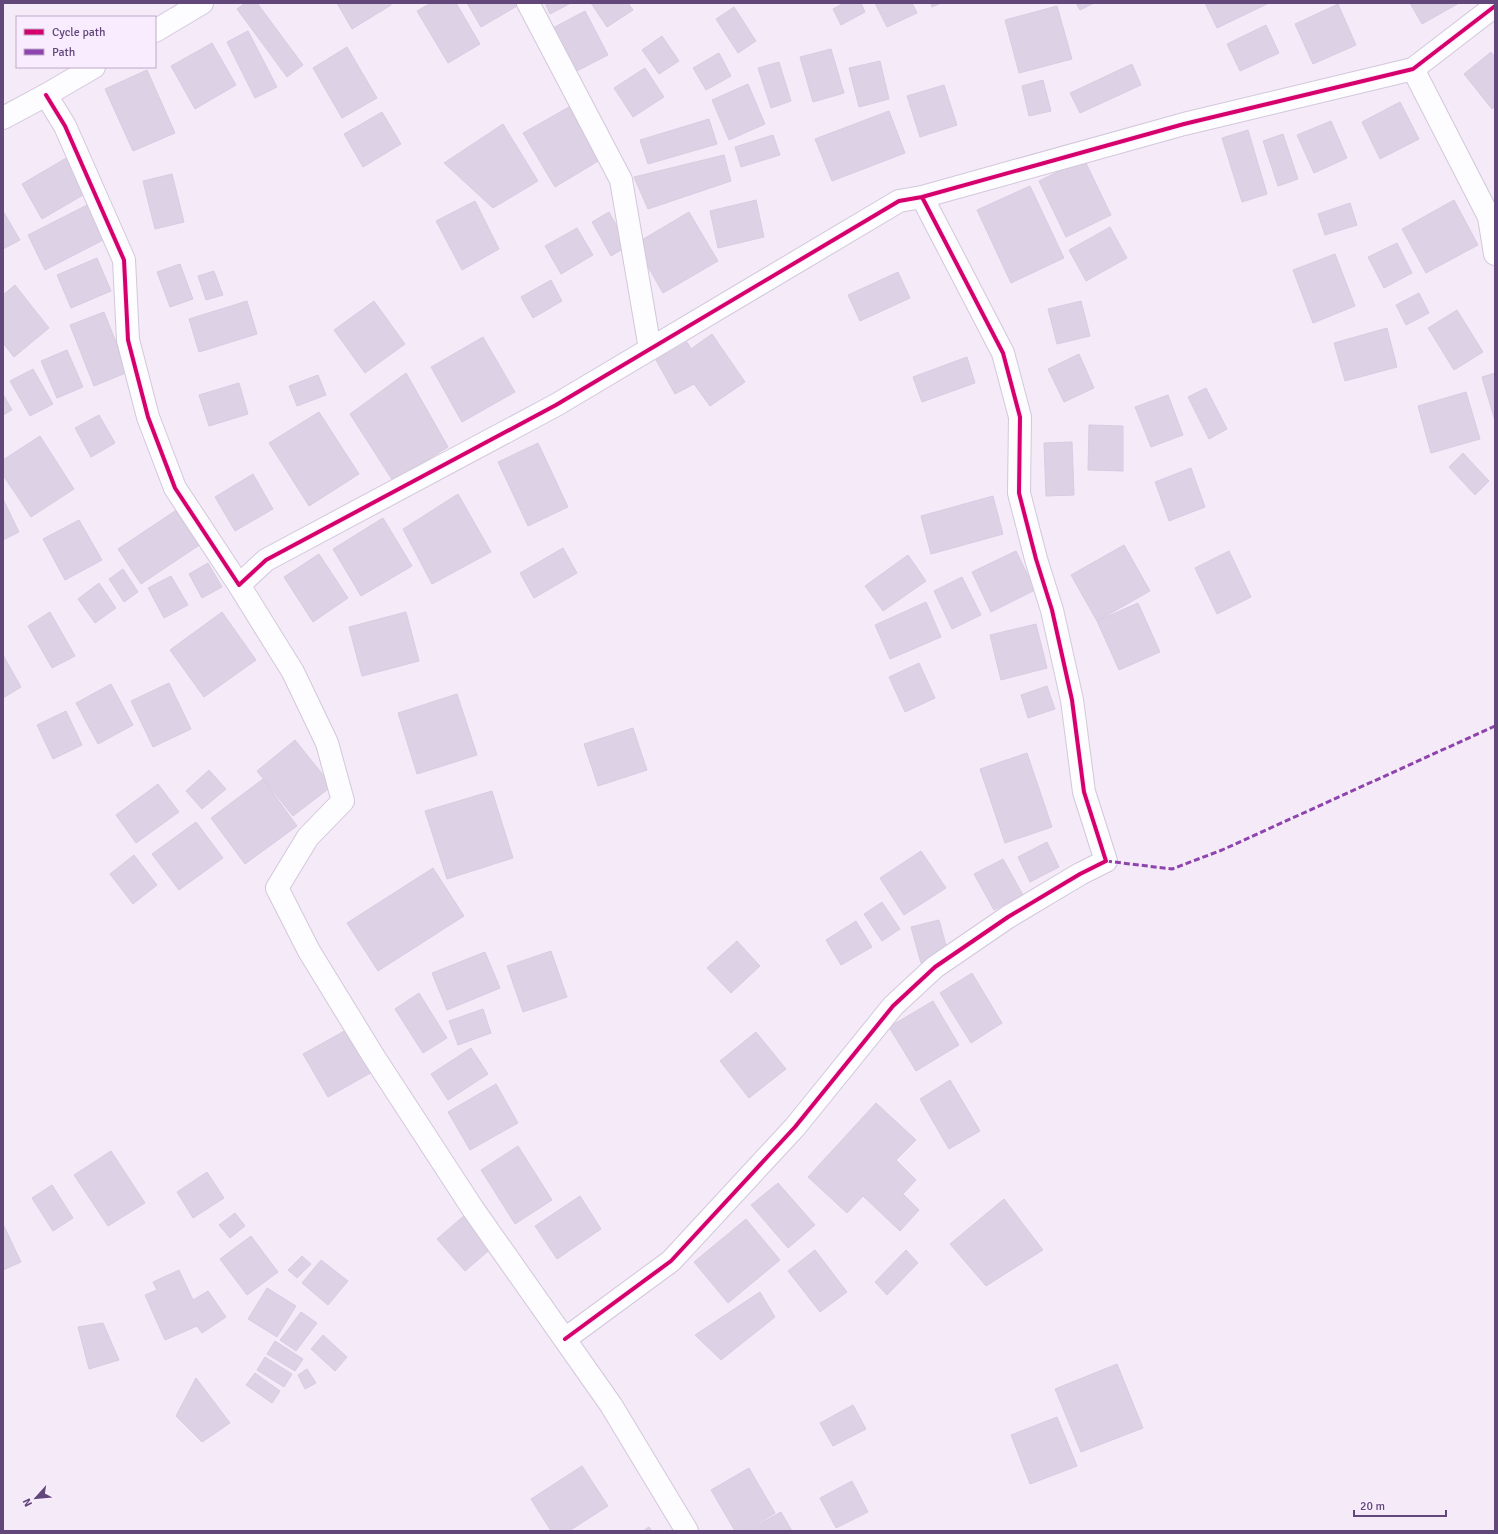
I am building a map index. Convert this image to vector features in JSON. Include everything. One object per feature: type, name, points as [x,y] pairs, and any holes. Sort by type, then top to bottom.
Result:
[{"type":"street","points":[[156,30],[202,3]]},
{"type":"street","points":[[528,3],[621,180],[650,349]]},
{"type":"street","points":[[239,586],[266,560],[556,406],[899,201],[922,197],[1184,124],[1413,69],[1495,6]]},
{"type":"street","points":[[3,118],[46,96],[92,68]]},
{"type":"street","points":[[1413,69],[1490,217],[1495,254]]},
{"type":"street","points":[[46,96],[65,126],[124,260],[128,340],[148,417],[175,488],[239,586],[296,679],[327,743],[343,801],[308,837],[277,888],[309,952],[374,1057],[473,1210],[611,1405],[687,1531]]},
{"type":"street","points":[[565,1339],[671,1261],[795,1127],[894,1006],[935,967],[1008,917],[1080,874],[1106,861],[1084,792],[1072,700],[1052,610],[1018,493],[1020,417],[1003,354],[922,197]]},
{"type":"building","points":[[245,3],[257,3],[303,65],[287,77],[237,9]]},
{"type":"building","points":[[337,3],[390,3],[391,5],[352,29]]},
{"type":"building","points":[[431,3],[456,3],[480,44],[448,63],[417,11]]},
{"type":"building","points":[[467,3],[518,3],[519,5],[481,27]]},
{"type":"building","points":[[545,3],[571,3],[550,14]]},
{"type":"building","points":[[591,3],[628,3],[633,10],[607,27]]},
{"type":"building","points":[[844,3],[861,3],[865,12],[841,25],[833,9]]},
{"type":"building","points":[[875,3],[912,3],[917,13],[887,27]]},
{"type":"building","points":[[931,3],[941,3],[932,7]]},
{"type":"building","points":[[1076,3],[1094,3],[1080,10]]},
{"type":"building","points":[[1205,3],[1269,3],[1217,28]]},
{"type":"building","points":[[1410,3],[1459,3],[1422,24]]},
{"type":"building","points":[[1338,4],[1356,45],[1313,64],[1295,24]]},
{"type":"building","points":[[1057,6],[1072,59],[1019,73],[1005,20]]},
{"type":"building","points":[[734,7],[756,41],[738,53],[716,19]]},
{"type":"building","points":[[585,11],[608,55],[573,73],[551,29]]},
{"type":"building","points":[[1266,25],[1279,53],[1240,71],[1227,44]]},
{"type":"building","points":[[248,31],[277,87],[255,98],[227,42]]},
{"type":"building","points":[[662,36],[679,61],[659,74],[642,50]]},
{"type":"building","points":[[212,43],[236,85],[195,109],[171,66]]},
{"type":"building","points":[[347,47],[377,98],[342,118],[313,68]]},
{"type":"building","points":[[831,49],[844,93],[813,102],[800,57]]},
{"type":"building","points":[[1491,52],[1495,57],[1495,106],[1492,109],[1464,74]]},
{"type":"building","points":[[719,53],[731,76],[706,90],[693,68]]},
{"type":"building","points":[[880,61],[889,99],[859,107],[849,68]]},
{"type":"building","points":[[779,62],[791,101],[771,108],[758,68]]},
{"type":"building","points":[[1132,64],[1141,85],[1080,113],[1070,93]]},
{"type":"building","points":[[645,68],[664,97],[633,117],[614,88]]},
{"type":"building","points":[[147,70],[175,133],[133,151],[105,89]]},
{"type":"building","points":[[1043,80],[1051,111],[1029,116],[1022,86]]},
{"type":"building","points":[[748,84],[765,124],[729,140],[712,100]]},
{"type":"building","points":[[944,85],[957,125],[920,137],[907,96]]},
{"type":"building","points":[[1400,102],[1419,139],[1380,159],[1362,122]]},
{"type":"building","points":[[569,107],[600,160],[555,187],[523,133]]},
{"type":"building","points":[[889,111],[905,153],[832,181],[815,139]]},
{"type":"building","points":[[382,112],[401,144],[363,167],[344,134]]},
{"type":"building","points":[[709,119],[717,144],[648,164],[640,140]]},
{"type":"building","points":[[1331,121],[1347,158],[1314,173],[1297,135]]},
{"type":"building","points":[[503,124],[538,181],[493,208],[444,163]]},
{"type":"building","points":[[1248,130],[1267,194],[1242,202],[1222,138]]},
{"type":"building","points":[[1283,134],[1298,179],[1278,186],[1263,141]]},
{"type":"building","points":[[773,135],[780,155],[741,167],[735,147]]},
{"type":"building","points":[[724,155],[731,181],[648,209],[634,177]]},
{"type":"building","points":[[68,157],[88,192],[42,219],[22,184]]},
{"type":"building","points":[[1084,159],[1111,215],[1066,237],[1039,181]]},
{"type":"building","points":[[172,174],[184,222],[155,229],[143,181]]},
{"type":"building","points":[[1030,186],[1064,258],[1011,283],[977,210]]},
{"type":"building","points":[[756,200],[764,237],[718,248],[710,211]]},
{"type":"building","points":[[1454,200],[1478,245],[1426,273],[1402,229]]},
{"type":"building","points":[[475,201],[499,249],[462,270],[436,221]]},
{"type":"building","points":[[1350,203],[1357,225],[1325,235],[1318,214]]},
{"type":"building","points":[[89,204],[107,238],[45,270],[28,235]]},
{"type":"building","points":[[3,211],[20,240],[3,249]]},
{"type":"building","points":[[609,212],[628,246],[611,256],[592,222]]},
{"type":"building","points":[[689,212],[718,261],[663,293],[635,244]]},
{"type":"building","points":[[1110,227],[1127,258],[1086,281],[1069,250]]},
{"type":"building","points":[[577,228],[593,255],[561,274],[545,246]]},
{"type":"building","points":[[1397,243],[1412,273],[1384,288],[1368,257]]},
{"type":"building","points":[[1335,254],[1355,306],[1313,323],[1293,270]]},
{"type":"building","points":[[97,258],[111,291],[71,308],[57,275]]},
{"type":"building","points":[[180,264],[193,299],[170,307],[157,272]]},
{"type":"building","points":[[214,271],[223,295],[206,300],[198,276]]},
{"type":"building","points":[[898,272],[910,298],[860,321],[848,295]]},
{"type":"building","points":[[551,280],[562,301],[533,318],[521,297]]},
{"type":"building","points":[[15,285],[49,328],[14,357],[3,343],[3,295]]},
{"type":"building","points":[[1419,293],[1429,313],[1406,325],[1396,305]]},
{"type":"building","points":[[247,301],[257,334],[199,352],[189,319]]},
{"type":"building","points":[[374,301],[405,344],[365,373],[334,330]]},
{"type":"building","points":[[1081,301],[1090,336],[1057,344],[1048,309]]},
{"type":"building","points":[[1457,310],[1483,352],[1454,370],[1428,328]]},
{"type":"building","points":[[104,312],[128,372],[94,386],[70,325]]},
{"type":"building","points":[[1387,328],[1397,367],[1345,381],[1334,343]]},
{"type":"building","points":[[712,334],[745,382],[710,406],[694,384],[675,394],[656,360],[687,342],[691,349]]},
{"type":"building","points":[[483,337],[515,392],[462,422],[431,367]]},
{"type":"building","points":[[67,350],[83,387],[57,398],[41,361]]},
{"type":"building","points":[[1079,354],[1094,388],[1064,402],[1048,369]]},
{"type":"building","points":[[967,357],[975,383],[922,402],[913,377]]},
{"type":"building","points":[[33,369],[53,404],[30,416],[10,381]]},
{"type":"building","points":[[406,373],[448,447],[393,481],[350,414]]},
{"type":"building","points":[[1495,373],[1495,421],[1482,377]]},
{"type":"building","points":[[318,375],[326,395],[297,406],[289,386]]},
{"type":"building","points":[[239,383],[248,414],[209,426],[199,395]]},
{"type":"building","points":[[1206,388],[1227,429],[1209,439],[1188,397]]},
{"type":"building","points":[[1466,392],[1480,439],[1431,453],[1418,406]]},
{"type":"building","points":[[3,394],[12,410],[3,415]]},
{"type":"building","points":[[1168,395],[1183,435],[1151,447],[1135,407]]},
{"type":"building","points":[[319,412],[359,474],[309,506],[269,443]]},
{"type":"building","points":[[99,415],[115,443],[91,457],[75,428]]},
{"type":"building","points":[[1089,425],[1123,426],[1123,471],[1088,470]]},
{"type":"building","points":[[40,436],[74,489],[31,517],[3,475],[3,460]]},
{"type":"building","points":[[1072,442],[1074,495],[1046,496],[1044,443]]},
{"type":"building","points":[[538,443],[568,507],[528,526],[498,462]]},
{"type":"building","points":[[1463,453],[1489,481],[1475,495],[1449,467]]},
{"type":"building","points":[[1191,468],[1205,507],[1169,521],[1155,482]]},
{"type":"building","points":[[253,474],[273,509],[235,531],[215,497]]},
{"type":"building","points":[[458,494],[491,552],[432,584],[403,529]]},
{"type":"building","points":[[993,496],[1003,534],[931,554],[921,516]]},
{"type":"building","points":[[3,499],[19,532],[3,540]]},
{"type":"building","points":[[178,509],[201,544],[141,584],[118,549]]},
{"type":"building","points":[[383,518],[412,566],[361,596],[333,549]]},
{"type":"building","points":[[79,520],[102,560],[65,580],[43,539]]},
{"type":"building","points":[[1124,545],[1150,591],[1097,621],[1071,575]]},
{"type":"building","points":[[563,548],[577,573],[534,598],[520,573]]},
{"type":"building","points":[[1016,551],[1035,590],[991,612],[972,572]]},
{"type":"building","points":[[1229,551],[1251,597],[1217,614],[1195,568]]},
{"type":"building","points":[[319,554],[348,598],[313,622],[284,577]]},
{"type":"building","points":[[908,555],[926,581],[883,611],[865,586]]},
{"type":"building","points":[[208,563],[222,587],[202,598],[189,574]]},
{"type":"building","points":[[123,569],[138,592],[124,602],[109,579]]},
{"type":"building","points":[[171,576],[188,605],[164,618],[148,588]]},
{"type":"building","points":[[962,577],[981,615],[952,629],[934,591]]},
{"type":"building","points":[[99,583],[116,608],[95,623],[78,599]]},
{"type":"building","points":[[926,602],[941,637],[890,659],[875,625]]},
{"type":"building","points":[[1138,603],[1160,652],[1119,670],[1097,621]]},
{"type":"building","points":[[50,612],[75,656],[52,668],[28,626]]},
{"type":"building","points":[[222,612],[256,660],[204,697],[170,650]]},
{"type":"building","points":[[406,612],[419,661],[362,676],[349,627]]},
{"type":"building","points":[[1036,624],[1047,668],[1001,680],[990,635]]},
{"type":"building","points":[[3,655],[21,687],[3,698]]},
{"type":"building","points":[[919,663],[935,698],[905,712],[889,677]]},
{"type":"building","points":[[169,683],[191,729],[153,747],[131,701]]},
{"type":"building","points":[[111,684],[133,725],[98,744],[76,703]]},
{"type":"building","points":[[1047,686],[1055,709],[1028,718],[1021,695]]},
{"type":"building","points":[[457,694],[477,755],[417,774],[398,713]]},
{"type":"building","points":[[66,711],[82,745],[53,759],[37,725]]},
{"type":"building","points":[[633,728],[647,770],[598,786],[584,744]]},
{"type":"building","points":[[295,740],[332,786],[293,816],[257,771]]},
{"type":"building","points":[[1027,753],[1052,827],[1005,843],[980,769]]},
{"type":"building","points":[[209,770],[226,789],[202,809],[186,791]]},
{"type":"building","points":[[263,779],[297,826],[245,864],[211,818]]},
{"type":"building","points":[[158,784],[179,812],[136,843],[116,815]]},
{"type":"building","points":[[492,791],[513,858],[447,879],[425,811]]},
{"type":"building","points":[[196,822],[223,858],[179,890],[152,854]]},
{"type":"building","points":[[1047,842],[1059,867],[1030,882],[1018,857]]},
{"type":"building","points":[[921,851],[946,888],[904,915],[880,878]]},
{"type":"building","points":[[134,855],[157,885],[133,904],[110,874]]},
{"type":"building","points":[[1003,859],[1023,895],[994,910],[974,874]]},
{"type":"building","points":[[433,868],[464,916],[378,971],[347,923]]},
{"type":"building","points":[[882,902],[900,929],[882,941],[864,914]]},
{"type":"building","points":[[939,920],[949,956],[921,963],[911,927]]},
{"type":"building","points":[[856,921],[872,947],[841,965],[826,940]]},
{"type":"building","points":[[737,941],[760,966],[731,993],[707,968]]},
{"type":"building","points":[[551,951],[567,997],[523,1012],[507,966]]},
{"type":"building","points":[[485,952],[500,988],[447,1010],[432,973]]},
{"type":"building","points":[[972,973],[1002,1023],[971,1043],[940,993]]},
{"type":"building","points":[[419,993],[447,1038],[423,1053],[395,1009]]},
{"type":"building","points":[[933,1001],[959,1045],[916,1071],[889,1027]]},
{"type":"building","points":[[483,1009],[491,1033],[458,1045],[449,1021]]},
{"type":"building","points":[[350,1028],[374,1071],[328,1097],[303,1054]]},
{"type":"building","points":[[756,1032],[786,1069],[749,1098],[720,1061]]},
{"type":"building","points":[[471,1048],[488,1074],[448,1100],[431,1074]]},
{"type":"building","points":[[950,1080],[980,1131],[949,1149],[920,1099]]},
{"type":"building","points":[[496,1084],[518,1123],[470,1150],[448,1112]]},
{"type":"building","points":[[876,1103],[916,1140],[896,1160],[916,1180],[903,1194],[919,1210],[900,1231],[863,1196],[847,1213],[808,1177]]},
{"type":"building","points":[[518,1146],[552,1200],[515,1224],[481,1170]]},
{"type":"building","points":[[111,1151],[145,1203],[108,1226],[74,1175]]},
{"type":"building","points":[[207,1172],[224,1198],[193,1218],[177,1192]]},
{"type":"building","points":[[778,1183],[815,1225],[788,1248],[751,1205]]},
{"type":"building","points":[[52,1185],[73,1218],[53,1231],[32,1198]]},
{"type":"building","points":[[580,1196],[601,1229],[557,1259],[535,1226]]},
{"type":"building","points":[[1004,1199],[1043,1250],[986,1286],[950,1244]]},
{"type":"building","points":[[235,1213],[245,1226],[230,1238],[219,1225]]},
{"type":"building","points":[[466,1214],[494,1246],[465,1271],[437,1239]]},
{"type":"building","points":[[746,1219],[780,1260],[728,1303],[694,1262]]},
{"type":"building","points":[[3,1224],[21,1262],[3,1270]]},
{"type":"building","points":[[251,1236],[278,1272],[247,1295],[220,1259]]},
{"type":"building","points":[[815,1250],[847,1292],[820,1312],[788,1271]]},
{"type":"building","points":[[906,1250],[918,1263],[887,1295],[875,1282]]},
{"type":"building","points":[[302,1256],[311,1264],[297,1278],[288,1270]]},
{"type":"building","points":[[321,1260],[348,1281],[328,1305],[302,1283]]},
{"type":"building","points":[[179,1270],[193,1300],[208,1291],[226,1317],[202,1333],[197,1326],[165,1340],[145,1295],[157,1290],[153,1282]]},
{"type":"building","points":[[267,1288],[296,1306],[277,1337],[248,1319]]},
{"type":"building","points":[[760,1292],[775,1317],[721,1360],[695,1335]]},
{"type":"building","points":[[301,1312],[317,1323],[296,1351],[280,1340]]},
{"type":"building","points":[[103,1323],[119,1360],[89,1369],[78,1327]]},
{"type":"building","points":[[323,1335],[347,1357],[335,1371],[311,1349]]},
{"type":"building","points":[[275,1341],[303,1359],[295,1371],[267,1354]]},
{"type":"building","points":[[265,1357],[292,1374],[284,1387],[257,1370]]},
{"type":"building","points":[[1117,1364],[1143,1428],[1081,1452],[1055,1389]]},
{"type":"building","points":[[307,1369],[316,1383],[305,1389],[298,1375]]},
{"type":"building","points":[[255,1373],[280,1391],[272,1403],[246,1385]]},
{"type":"building","points":[[196,1378],[230,1423],[202,1442],[176,1416]]},
{"type":"building","points":[[853,1405],[866,1429],[833,1446],[820,1423]]},
{"type":"building","points":[[1057,1417],[1077,1466],[1030,1484],[1011,1435]]},
{"type":"building","points":[[582,1466],[608,1506],[569,1531],[551,1531],[531,1499]]},
{"type":"building","points":[[749,1468],[775,1513],[745,1531],[735,1531],[711,1490]]},
{"type":"building","points":[[852,1481],[868,1512],[836,1528],[820,1498]]},
{"type":"building","points":[[781,1512],[792,1531],[748,1530]]},
{"type":"building","points":[[649,1527],[652,1531],[643,1531]]},
{"type":"marked path","points":[[1106,861],[1172,869],[1222,850],[1495,726]]},
{"type":"cycle path","points":[[46,95],[65,126],[124,260],[128,340],[148,417],[175,488],[239,585],[266,560],[556,405],[899,201],[922,197],[1184,124],[1413,69],[1495,6]]},
{"type":"cycle path","points":[[565,1339],[671,1261],[795,1127],[893,1006],[935,967],[1008,917],[1080,874],[1106,861],[1084,792],[1072,700],[1052,610],[1036,559],[1019,493],[1020,417],[1003,353],[922,197]]}]
